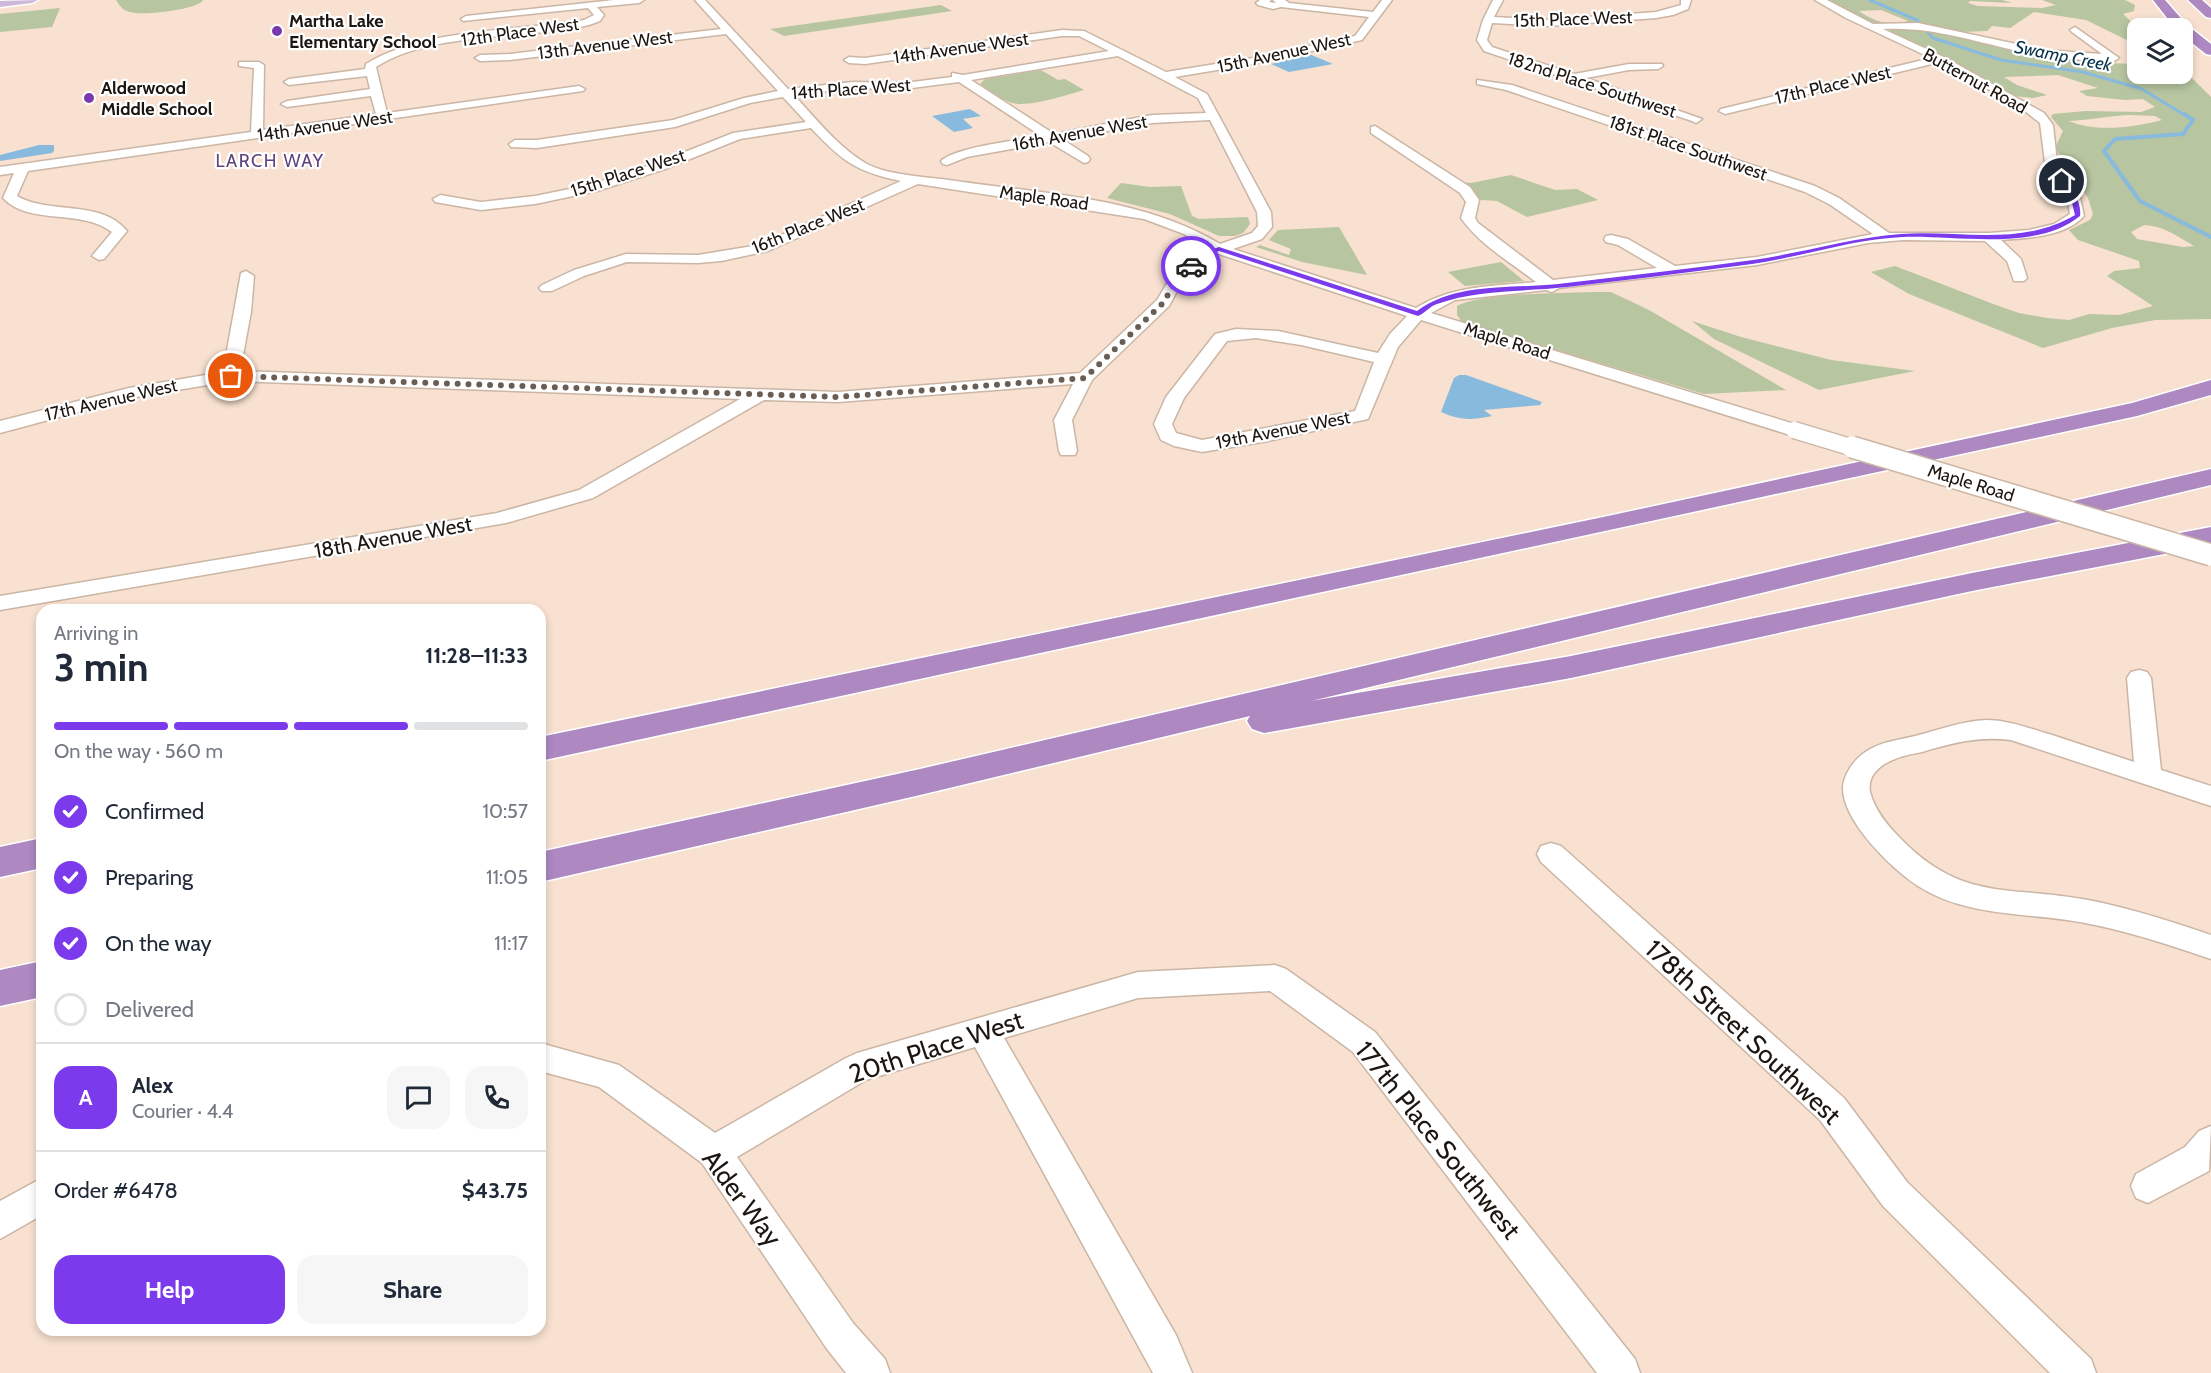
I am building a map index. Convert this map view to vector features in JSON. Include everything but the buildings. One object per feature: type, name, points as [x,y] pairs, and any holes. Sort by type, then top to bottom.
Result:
[{"type":"highway","points":[[2159,0],[2166,12],[2194,39],[2211,51]]},
{"type":"highway","points":[[2170,0],[2203,28]]},
{"type":"highway","points":[[2194,0],[2211,14]]},
{"type":"highway","points":[[2204,0],[2211,5]]},
{"type":"highway","points":[[546,748],[2137,409],[2211,387]]},
{"type":"highway","points":[[2137,409],[2211,400]]},
{"type":"highway","points":[[546,866],[920,782],[2211,477]]},
{"type":"highway","points":[[920,782],[1571,667],[1972,582],[2211,536]]},
{"type":"highway","points":[[0,862],[36,854]]},
{"type":"highway","points":[[0,988],[36,980]]},
{"type":"main road","points":[[0,4],[32,0]]},
{"type":"street","points":[[476,38],[464,14],[639,0]]},
{"type":"street","points":[[700,0],[814,124]]},
{"type":"street","points":[[1266,0],[1261,3],[1269,6],[1281,2],[1374,15]]},
{"type":"street","name":"15th Avenue West","points":[[1164,76],[1358,38],[1387,0]]},
{"type":"street","points":[[1488,20],[1498,0]]},
{"type":"street","name":"15th Place West","points":[[1488,20],[1548,23],[1656,15],[1685,7],[1686,0]]},
{"type":"street","name":"Butternut Road","points":[[1418,314],[1432,303],[1452,296],[1757,261],[1886,237],[1989,237],[2050,230],[2073,220],[2078,212],[2073,195],[2052,167],[2046,150],[2050,129],[2045,121],[2010,97],[1941,59],[1867,27],[1820,0]]},
{"type":"street","name":"12th Place West","points":[[372,67],[392,49],[586,23],[597,19],[599,15],[590,5]]},
{"type":"street","name":"182nd Place Southwest","points":[[1488,20],[1482,40],[1488,49],[1701,118],[1675,126]]},
{"type":"street","points":[[1867,27],[1898,24],[2043,53],[2114,58],[2076,30]]},
{"type":"street","name":"13th Avenue West","points":[[480,58],[510,57],[729,31]]},
{"type":"street","name":"14th Avenue West","points":[[849,60],[865,62],[1074,33],[1081,33],[1117,53]]},
{"type":"street","points":[[1068,451],[1063,420],[1085,378],[1163,303],[1178,278],[1206,253],[1257,236],[1265,227],[1264,212],[1203,96],[1117,53]]},
{"type":"street","name":"14th Place West","points":[[515,144],[537,144],[675,123],[748,100],[786,93],[853,86],[905,86],[962,79],[1117,53]]},
{"type":"street","points":[[924,54],[1084,159]]},
{"type":"street","name":"17th Place West","points":[[1725,111],[1941,59]]},
{"type":"street","points":[[243,64],[260,65],[257,136]]},
{"type":"street","points":[[1572,78],[1629,67],[1658,66]]},
{"type":"street","points":[[303,69],[372,67]]},
{"type":"street","points":[[289,82],[372,67]]},
{"type":"street","points":[[372,67],[382,117]]},
{"type":"street","name":"181st Place Southwest","points":[[1480,82],[1508,87],[1810,189],[1834,201],[1886,237]]},
{"type":"street","name":"14th Avenue West","points":[[0,171],[579,89]]},
{"type":"street","points":[[286,104],[376,92]]},
{"type":"street","name":"16th Avenue West","points":[[947,161],[964,154],[1152,119],[1214,116]]},
{"type":"street","name":"15th Place West","points":[[440,199],[481,206],[535,200],[592,188],[661,166],[737,136],[814,124]]},
{"type":"street","name":"Maple Road","points":[[814,124],[841,153],[860,166],[884,174],[1147,215],[1189,231],[1219,249],[1418,314],[2211,555]]},
{"type":"street","points":[[1375,130],[1473,197],[1474,202],[1468,218],[1473,228],[1552,286]]},
{"type":"street","points":[[23,168],[10,198],[29,208],[70,212],[108,220],[120,231],[99,256]]},
{"type":"street","name":"16th Place West","points":[[547,288],[588,269],[626,258],[698,259],[721,257],[763,248],[915,180]]},
{"type":"street","points":[[1989,237],[2014,260],[2019,278]]},
{"type":"street","points":[[1611,239],[1623,242],[1675,272]]},
{"type":"street","points":[[231,376],[243,312],[246,276]]},
{"type":"street","name":"19th Avenue West","points":[[1384,359],[1268,334],[1246,332],[1229,334],[1221,337],[1175,397],[1163,424],[1168,436],[1181,442],[1202,446],[1238,441],[1362,415],[1384,359],[1396,337],[1418,314]]},
{"type":"street","name":"17th Avenue West","points":[[0,427],[129,393],[231,376],[838,397],[1085,378]]},
{"type":"street","name":"18th Avenue West","points":[[0,603],[500,519],[586,494],[761,394]]},
{"type":"street","points":[[2139,678],[2148,774]]},
{"type":"street","points":[[2211,796],[2013,732],[1988,729],[1969,730],[1884,753],[1868,763],[1858,776],[1856,791],[1873,828],[1910,865],[1937,884],[1967,895],[2002,903],[2083,910],[2143,924],[2211,947]]},
{"type":"street","name":"178th Street Southwest","points":[[1551,854],[1832,1109],[1895,1194],[2077,1373]]},
{"type":"street","name":"177th Place Southwest","points":[[1138,985],[1275,978],[1364,1042],[1621,1373]]},
{"type":"street","name":"20th Place West","points":[[714,1152],[857,1068],[1138,985]]},
{"type":"street","points":[[983,1031],[1162,1349],[1173,1373]]},
{"type":"street","name":"Alder Way","points":[[546,1059],[608,1075],[714,1152],[840,1336],[871,1373]]},
{"type":"street","points":[[2148,1186],[2197,1159],[2211,1142]]},
{"type":"street","points":[[0,1221],[36,1199]]},
{"type":"green space","points":[[116,0],[203,1],[189,7],[168,11],[136,13],[122,8]]},
{"type":"green space","points":[[1825,0],[2002,0],[2012,3],[1970,1],[1968,3],[1978,6],[2042,8],[2056,5],[2042,0],[2125,0],[2135,5],[2134,11],[2123,14],[2127,18],[2127,40],[2086,20],[2034,12],[2010,28],[1992,26],[1987,31],[1961,32],[1987,43],[2107,63],[2127,64],[2127,84],[2193,84],[2193,79],[2211,97],[2211,319],[2155,320],[2112,328],[2043,348],[1909,294],[1871,272],[1895,266],[2019,313],[2047,318],[2069,320],[2089,314],[2119,315],[2153,306],[2107,276],[2114,271],[2140,268],[2139,261],[2078,240],[2069,230],[2090,220],[2093,214],[2088,198],[2055,148],[2063,131],[2051,117],[2053,114],[2086,111],[2141,112],[2155,107],[2143,99],[2125,100],[2087,96],[2079,91],[2098,88],[2058,75],[2004,77],[2017,85],[2047,95],[2033,98],[2014,96],[1874,28]],"holes":[[[1881,10],[1908,21],[1882,22],[1859,11]],[[2129,115],[2155,116],[2162,120],[2128,127],[2103,128],[2069,121]],[[2144,225],[2170,232],[2194,246],[2183,247],[2137,239],[2131,232]]]},
{"type":"green space","points":[[941,5],[952,11],[784,36],[770,29]]},
{"type":"green space","points":[[60,8],[52,27],[0,32],[0,14]]},
{"type":"green space","points":[[1041,70],[1058,80],[1065,79],[1084,90],[1046,100],[1016,104],[980,84],[985,79]]},
{"type":"green space","points":[[1511,175],[1555,190],[1577,189],[1598,200],[1527,217],[1497,201],[1481,200],[1459,182],[1471,183]]},
{"type":"green space","points":[[1121,183],[1150,187],[1181,186],[1192,216],[1199,219],[1248,217],[1250,224],[1243,233],[1235,236],[1219,236],[1170,214],[1107,198]]},
{"type":"green space","points":[[1339,227],[1367,275],[1302,262],[1256,247],[1260,245],[1289,255],[1291,249],[1269,240],[1278,230]]},
{"type":"green space","points":[[1501,262],[1524,281],[1465,286],[1448,272]]},
{"type":"green space","points":[[1611,292],[1649,310],[1786,390],[1704,394],[1462,322],[1457,315],[1457,306],[1485,298],[1523,294]]},
{"type":"green space","points":[[1692,321],[1741,337],[1831,360],[1915,371],[1819,390],[1714,339]]},
{"type":"water","points":[[1309,54],[1333,64],[1289,72],[1271,64]]},
{"type":"water","points":[[970,109],[981,116],[963,119],[973,128],[954,132],[932,116]]},
{"type":"water","points":[[39,145],[54,145],[54,151],[0,161],[0,155]]},
{"type":"water","points":[[1466,375],[1542,402],[1540,405],[1484,410],[1492,416],[1478,418],[1466,419],[1448,415],[1441,412],[1454,378]]},
{"type":"waterway","name":"Swamp Creek","points":[[1870,0],[1917,20],[1933,38],[2001,60],[2083,72],[2142,89],[2186,116]]},
{"type":"waterway","name":"Swamp Creek","points":[[2184,114],[2193,120],[2183,134],[2115,139],[2104,151],[2140,201],[2211,237]]},
{"type":"way so far","points":[[231,376],[838,397],[1085,378],[1163,303],[1178,278],[1191,266]]},
{"type":"place","name":"Martha Lake Elementary School","points":[[277,31]]},
{"type":"place","name":"Alderwood Middle School","points":[[89,98]]},
{"type":"district","name":"LARCH WAY","points":[[270,161]]},
{"type":"route","points":[[1191,266],[1206,253],[1219,249],[1418,314],[1432,303],[1468,293],[1552,286],[1757,261],[1868,239],[1903,236],[2016,236],[2040,232],[2059,227],[2077,216],[2073,195],[2062,181]]}]
